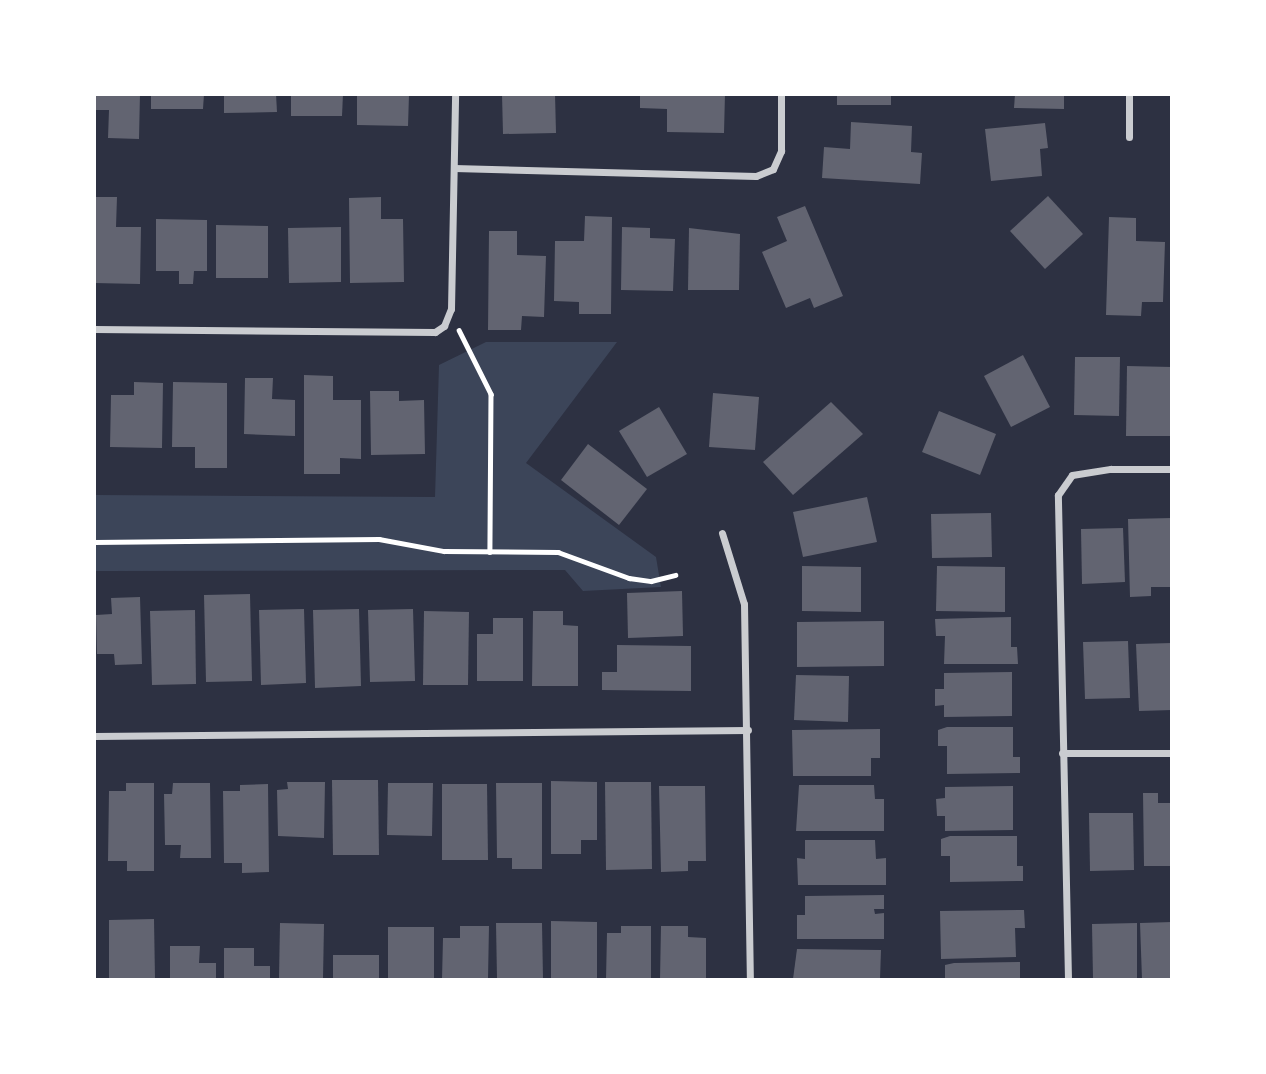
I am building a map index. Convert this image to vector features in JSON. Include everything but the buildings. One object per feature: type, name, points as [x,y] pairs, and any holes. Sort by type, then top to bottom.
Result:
[{"type":"street","points":[[94,329],[424,334],[446,323],[455,94]]},
{"type":"street","points":[[454,168],[756,176],[773,169],[781,152],[781,94]]},
{"type":"street","points":[[1129,94],[1129,137]]},
{"type":"street","points":[[1068,979],[1056,529],[1063,484],[1072,475],[1111,469],[1171,469]]},
{"type":"street","points":[[722,533],[744,604],[750,979]]},
{"type":"street","points":[[94,737],[748,730]]},
{"type":"street","points":[[1062,753],[1171,753]]},
{"type":"path","points":[[446,323],[465,337],[491,394],[490,552]]},
{"type":"path","points":[[94,542],[379,539],[444,551],[558,551],[629,578],[651,582],[675,575]]},
{"type":"shaded area","points":[[486,342],[617,342],[526,463],[656,557],[661,587],[583,591],[565,570],[95,571],[95,495],[435,497],[439,365]]}]
